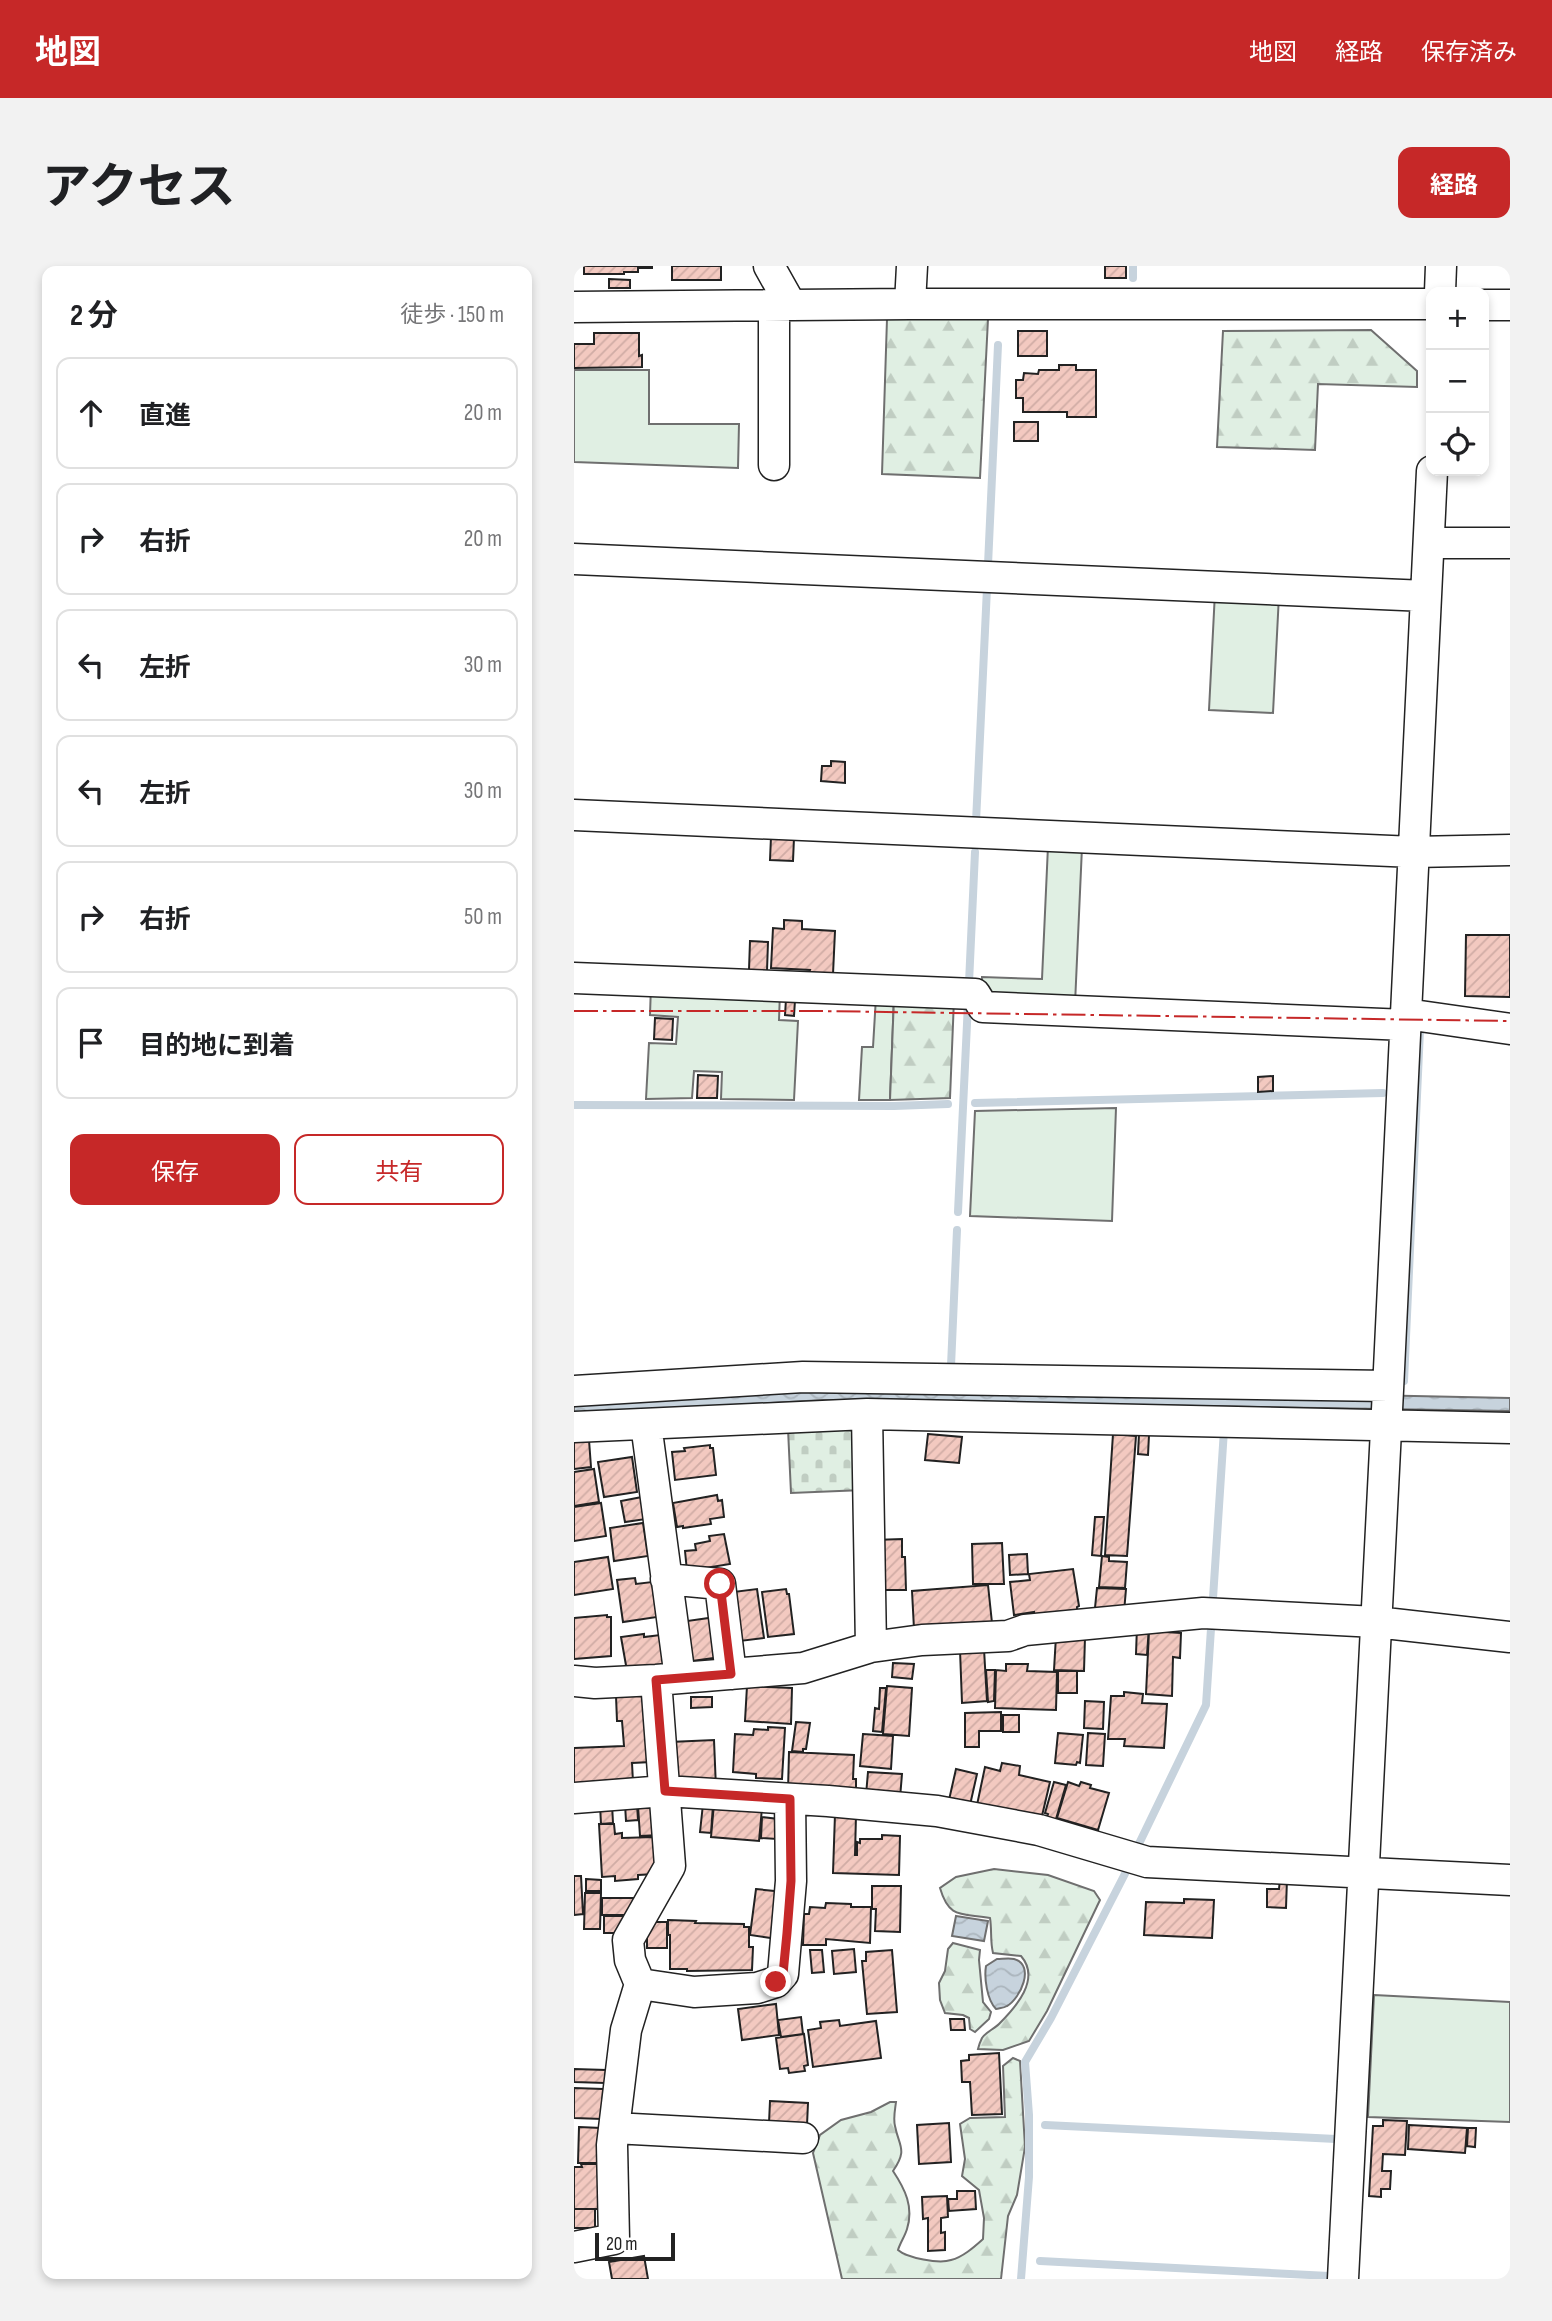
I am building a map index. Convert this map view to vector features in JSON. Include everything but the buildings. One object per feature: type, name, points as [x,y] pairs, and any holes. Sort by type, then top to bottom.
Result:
[{"type":"street","points":[[769,266],[782,305],[774,465]]},
{"type":"street","points":[[910,304],[912,266]]},
{"type":"street","points":[[1440,287],[1441,266]]},
{"type":"street","points":[[574,307],[1426,304]]},
{"type":"street","points":[[1489,305],[1510,305]]},
{"type":"street","points":[[1343,2279],[1432,476]]},
{"type":"street","points":[[1429,543],[1510,543]]},
{"type":"street","points":[[574,559],[1426,596]]},
{"type":"street","points":[[574,815],[1414,852],[1510,850]]},
{"type":"street","points":[[574,978],[975,994],[983,1007],[1406,1020],[1510,1029]]},
{"type":"street","points":[[574,1391],[803,1377],[1387,1405],[1510,1428]]},
{"type":"street","points":[[574,1427],[867,1414],[1387,1405]]},
{"type":"street","points":[[867,1414],[871,1647]]},
{"type":"street","points":[[574,2247],[614,2239],[612,2146],[626,2030],[640,1984],[630,1960],[628,1940],[670,1866],[665,1791],[668,1679],[666,1579],[646,1424]]},
{"type":"street","points":[[666,1579],[720,1584],[731,1674]]},
{"type":"street","points":[[574,1681],[595,1683],[668,1679],[803,1668],[871,1647],[922,1640],[1008,1636],[1025,1630],[1211,1613],[1376,1622],[1510,1637]]},
{"type":"street","points":[[574,1798],[665,1791],[937,1811],[1039,1830],[1135,1859],[1510,1880]]},
{"type":"street","points":[[640,1984],[694,1992],[744,1989],[776,1982],[783,1974],[791,1881],[790,1799]]},
{"type":"street","points":[[614,2128],[803,2137]]},
{"type":"green space","points":[[887,319],[988,319],[980,478],[882,474]]},
{"type":"green space","points":[[1371,330],[1417,371],[1417,387],[1318,384],[1315,450],[1217,447],[1223,331]]},
{"type":"green space","points":[[574,370],[649,370],[649,424],[739,424],[738,468],[574,462]]},
{"type":"green space","points":[[1215,592],[1279,595],[1273,713],[1209,710]]},
{"type":"green space","points":[[1048,846],[1082,847],[1075,1004],[981,995],[982,977],[1042,979]]},
{"type":"green space","points":[[651,985],[780,992],[779,1020],[798,1021],[794,1100],[721,1099],[722,1072],[694,1071],[692,1098],[646,1099],[649,1043],[676,1044],[678,1017],[650,1015]]},
{"type":"green space","points":[[876,997],[894,997],[890,1100],[859,1100],[862,1047],[873,1047]]},
{"type":"green space","points":[[894,997],[954,999],[950,1098],[890,1100]]},
{"type":"green space","points":[[1116,1108],[1112,1221],[970,1216],[975,1111]]},
{"type":"green space","points":[[862,1426],[863,1490],[791,1493],[788,1429]]},
{"type":"green space","points":[[994,1869],[1048,1875],[1094,1891],[1100,1900],[1047,2011],[1029,2041],[1003,2050],[978,2049],[984,2036],[1006,2017],[1019,2001],[1027,1983],[1026,1965],[1021,1956],[993,1953],[990,1918],[952,1910],[940,1888],[956,1877]]},
{"type":"green space","points":[[953,1943],[980,1950],[983,2002],[991,2012],[989,2019],[975,2032],[970,2029],[969,2018],[945,2013],[940,2000],[939,1983],[945,1971],[948,1949]]},
{"type":"green space","points":[[1374,1995],[1510,2002],[1510,2122],[1368,2117]]},
{"type":"green space","points":[[1013,2058],[1020,2061],[1025,2147],[1017,2195],[1008,2216],[1001,2279],[842,2279],[813,2153],[820,2135],[841,2120],[896,2102],[894,2123],[901,2153],[893,2171],[905,2191],[909,2206],[907,2229],[898,2250],[908,2256],[931,2261],[955,2259],[983,2239],[984,2218],[979,2190],[962,2176],[965,2159],[960,2124],[970,2118],[1005,2117],[1003,2066]]},
{"type":"water","points":[[802,1383],[1510,1398],[1510,1411],[824,1400],[574,1414],[574,1398]]},
{"type":"water","points":[[956,1916],[988,1921],[984,1941],[952,1936]]},
{"type":"water","points":[[997,1959],[1014,1959],[1021,1962],[1025,1975],[1017,1997],[1006,2007],[996,2009],[988,1995],[985,1971],[986,1966]]},
{"type":"waterway","points":[[1133,266],[1133,278]]},
{"type":"waterway","points":[[988,565],[998,345]]},
{"type":"waterway","points":[[976,822],[987,588]]},
{"type":"waterway","points":[[969,983],[975,852]]},
{"type":"waterway","points":[[958,1212],[968,1003]]},
{"type":"waterway","points":[[1404,1381],[1420,1030]]},
{"type":"waterway","points":[[975,1103],[1383,1093]]},
{"type":"waterway","points":[[574,1105],[948,1104]]},
{"type":"waterway","points":[[951,1366],[957,1230]]},
{"type":"waterway","points":[[1135,1852],[1206,1705],[1224,1430]]},
{"type":"waterway","points":[[1021,2279],[1029,2177],[1029,2115],[1025,2062],[1051,2018],[1130,1864]]},
{"type":"waterway","points":[[1045,2125],[1336,2139]]},
{"type":"waterway","points":[[1040,2261],[1329,2276]]},
{"type":"power","points":[[574,1011],[819,1011],[1510,1021]]},
{"type":"route","points":[[720,1584],[731,1674],[656,1680],[665,1791],[790,1799],[791,1881],[783,1974],[776,1982]]}]
